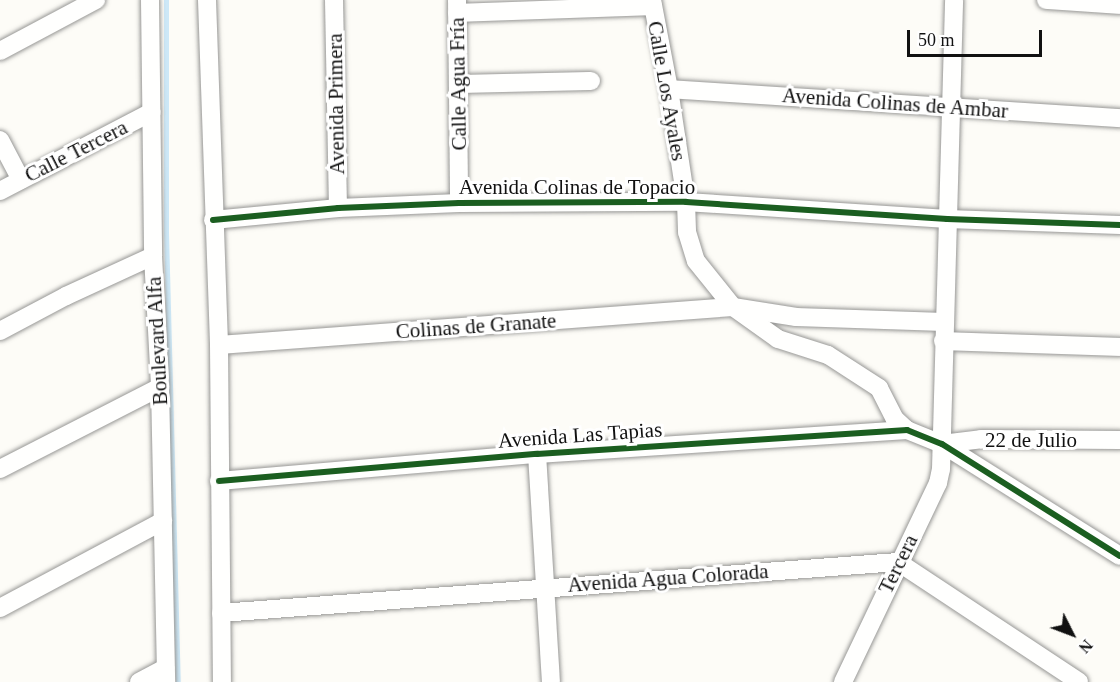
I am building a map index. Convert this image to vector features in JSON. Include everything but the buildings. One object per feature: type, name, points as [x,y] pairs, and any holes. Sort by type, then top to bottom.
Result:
[{"type":"street","points":[[0,51],[96,0]]},
{"type":"street","name":"Boulevard Alfa","points":[[150,0],[153,256],[160,387],[166,675]]},
{"type":"street","points":[[207,0],[219,345],[222,682]]},
{"type":"street","name":"Avenida Primera","points":[[334,0],[338,208]]},
{"type":"street","name":"Tercera","points":[[843,682],[898,562],[938,483],[942,444],[949,105],[954,0]]},
{"type":"street","points":[[1046,0],[1120,5]]},
{"type":"street","points":[[457,6],[652,3]]},
{"type":"street","name":"Calle Los Ayales","points":[[652,3],[669,89],[686,202],[687,232],[696,261],[733,307],[778,339],[828,355],[879,388],[895,419],[907,430]]},
{"type":"street","name":"Calle Agua Fría","points":[[457,6],[459,204]]},
{"type":"street","points":[[458,84],[591,81]]},
{"type":"street","name":"Avenida Colinas de Ambar","points":[[669,89],[949,105],[1120,118]]},
{"type":"street","name":"Calle Tercera","points":[[0,191],[152,112]]},
{"type":"street","points":[[0,140],[21,180]]},
{"type":"street","name":"Avenida Colinas de Topacio","points":[[213,220],[338,208],[459,204],[686,202],[947,219],[1120,225]]},
{"type":"street","points":[[0,331],[66,296],[153,256]]},
{"type":"street","name":"Colinas de Granate","points":[[219,345],[733,307],[796,317],[944,322]]},
{"type":"street","points":[[943,341],[1120,347]]},
{"type":"street","points":[[0,469],[160,387]]},
{"type":"street","name":"Avenida Las Tapias","points":[[219,481],[537,454],[907,430],[942,444],[1120,556]]},
{"type":"street","name":"22 de Julio","points":[[942,444],[981,439],[1120,440]]},
{"type":"street","points":[[537,454],[551,682]]},
{"type":"street","points":[[0,608],[163,521]]},
{"type":"street","points":[[898,562],[1078,682]]},
{"type":"street","name":"Avenida Agua Colorada","points":[[221,613],[898,562]]},
{"type":"street","points":[[139,682],[166,675]]},
{"type":"waterway","points":[[166,0],[166,232],[178,682]]},
{"type":"cycle path","points":[[213,220],[338,208],[459,203],[686,202],[947,219],[1120,225]]},
{"type":"cycle path","points":[[219,481],[537,454],[907,430],[942,444],[1120,556]]}]
